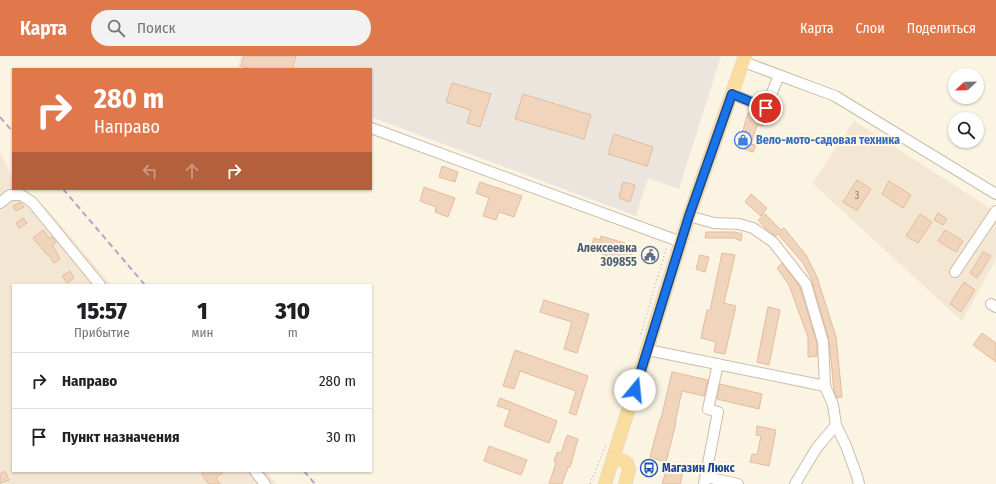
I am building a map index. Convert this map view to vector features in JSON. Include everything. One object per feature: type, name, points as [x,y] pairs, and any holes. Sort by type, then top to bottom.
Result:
[{"type":"main road","points":[[605,484],[689,216],[745,59]]},
{"type":"main road","points":[[614,457],[627,463],[629,470],[625,484]]},
{"type":"street","points":[[745,59],[779,75],[835,96],[996,194]]},
{"type":"street","points":[[732,94],[766,108],[779,75]]},
{"type":"street","points":[[372,128],[681,242]]},
{"type":"street","points":[[0,203],[10,195],[21,195],[32,202],[99,284]]},
{"type":"street","points":[[955,272],[996,211]]},
{"type":"street","points":[[689,216],[714,223],[739,224],[753,228],[773,242],[806,284],[823,342],[825,386],[833,405],[836,425],[846,446],[859,484]]},
{"type":"street","points":[[648,350],[825,386]]},
{"type":"street","points":[[718,364],[708,410],[718,412],[705,480],[738,484]]},
{"type":"street","points":[[795,484],[816,449],[836,425]]},
{"type":"street","points":[[256,472],[265,484]]},
{"type":"path","points":[[640,335],[667,246]]},
{"type":"path","points":[[590,484],[608,441]]},
{"type":"shaded area","points":[[241,56],[721,56],[679,189],[648,178],[636,216],[372,117],[372,68],[238,67]]},
{"type":"shaded area","points":[[854,121],[996,212],[996,259],[962,321],[812,183]]},
{"type":"shaded area","points":[[0,152],[12,176],[12,190],[26,190],[49,211],[110,284],[12,284],[12,472],[267,472],[277,484],[0,484]]},
{"type":"building","points":[[244,56],[296,56],[292,68],[248,68],[241,66]]},
{"type":"building","points":[[452,83],[491,94],[480,127],[467,123],[471,110],[446,102]]},
{"type":"building","points":[[523,94],[591,115],[584,139],[515,119]]},
{"type":"building","points":[[748,113],[765,119],[763,126],[757,125],[751,144],[756,145],[753,152],[738,147]]},
{"type":"building","points":[[614,134],[653,147],[647,166],[608,154]]},
{"type":"building","points":[[442,166],[458,172],[455,182],[439,177]]},
{"type":"building","points":[[857,180],[871,189],[857,211],[843,202]]},
{"type":"building","points":[[889,181],[911,195],[903,208],[882,194]]},
{"type":"building","points":[[480,182],[522,196],[514,217],[499,212],[496,220],[483,216],[489,198],[476,193]]},
{"type":"building","points":[[623,182],[635,185],[630,202],[619,198]]},
{"type":"building","points":[[424,187],[455,198],[448,217],[435,212],[436,207],[420,201]]},
{"type":"building","points":[[751,194],[767,208],[761,216],[745,202]]},
{"type":"building","points":[[20,202],[24,207],[16,211],[13,206]]},
{"type":"building","points":[[938,213],[947,219],[943,225],[934,220]]},
{"type":"building","points":[[765,214],[781,230],[784,228],[806,255],[817,277],[836,337],[842,397],[837,398],[834,391],[829,340],[811,278],[803,263],[778,234],[776,236],[766,229],[758,220]]},
{"type":"building","points":[[920,214],[932,222],[918,243],[906,236]]},
{"type":"building","points":[[23,218],[27,223],[19,228],[16,223]]},
{"type":"building","points":[[43,230],[50,239],[52,237],[56,242],[52,245],[60,259],[54,263],[33,238]]},
{"type":"building","points":[[945,230],[963,241],[956,252],[938,241]]},
{"type":"building","points":[[706,232],[735,232],[742,234],[741,241],[734,238],[705,238]]},
{"type":"building","points":[[601,236],[628,244],[626,248],[633,250],[629,263],[590,250],[594,238],[600,240]]},
{"type":"building","points":[[983,252],[991,256],[977,278],[970,273]]},
{"type":"building","points":[[722,253],[735,255],[724,303],[736,306],[725,354],[714,352],[716,342],[701,338],[707,310],[710,310]]},
{"type":"building","points":[[700,255],[709,257],[705,272],[696,269]]},
{"type":"building","points":[[782,263],[800,287],[817,343],[817,356],[808,357],[808,337],[789,285],[777,268]]},
{"type":"building","points":[[70,271],[74,278],[67,283],[62,276]]},
{"type":"building","points":[[964,282],[975,290],[961,312],[950,304]]},
{"type":"building","points":[[544,300],[589,314],[577,353],[564,349],[572,322],[540,312]]},
{"type":"building","points":[[768,307],[780,310],[769,365],[757,362]]},
{"type":"building","points":[[982,333],[996,343],[996,362],[973,345]]},
{"type":"building","points":[[515,350],[588,376],[576,415],[569,413],[576,391],[520,371],[514,389],[503,386]]},
{"type":"building","points":[[672,372],[708,380],[704,396],[682,391],[666,462],[650,457]]},
{"type":"building","points":[[720,384],[762,394],[759,409],[717,399]]},
{"type":"building","points":[[500,398],[557,421],[549,443],[504,426],[510,410],[497,406]]},
{"type":"building","points":[[757,426],[776,430],[769,466],[750,462],[752,454],[757,455],[761,436],[756,435]]},
{"type":"building","points":[[567,435],[578,439],[570,467],[568,467],[562,484],[549,484],[556,463],[554,462],[557,452],[561,453]]},
{"type":"building","points":[[489,446],[527,460],[521,475],[484,461]]},
{"type":"building","points":[[667,468],[683,472],[680,484],[662,484]]},
{"type":"building","points":[[5,471],[9,480],[0,483],[0,474]]},
{"type":"building","points":[[223,472],[216,478],[220,484],[209,484],[202,475],[203,473]]},
{"type":"railway","points":[[0,117],[12,131]]},
{"type":"railway","points":[[64,190],[144,284]]},
{"type":"railway","points":[[305,472],[315,484]]},
{"type":"place","name":"Вело-мото-садовая техника","points":[[743,140]]},
{"type":"place","name":"Алексеевка 309855","points":[[650,255]]},
{"type":"place","name":"Магазин Люкс","points":[[649,468]]},
{"type":"route","points":[[635,390],[689,216],[732,94],[766,108]]}]
